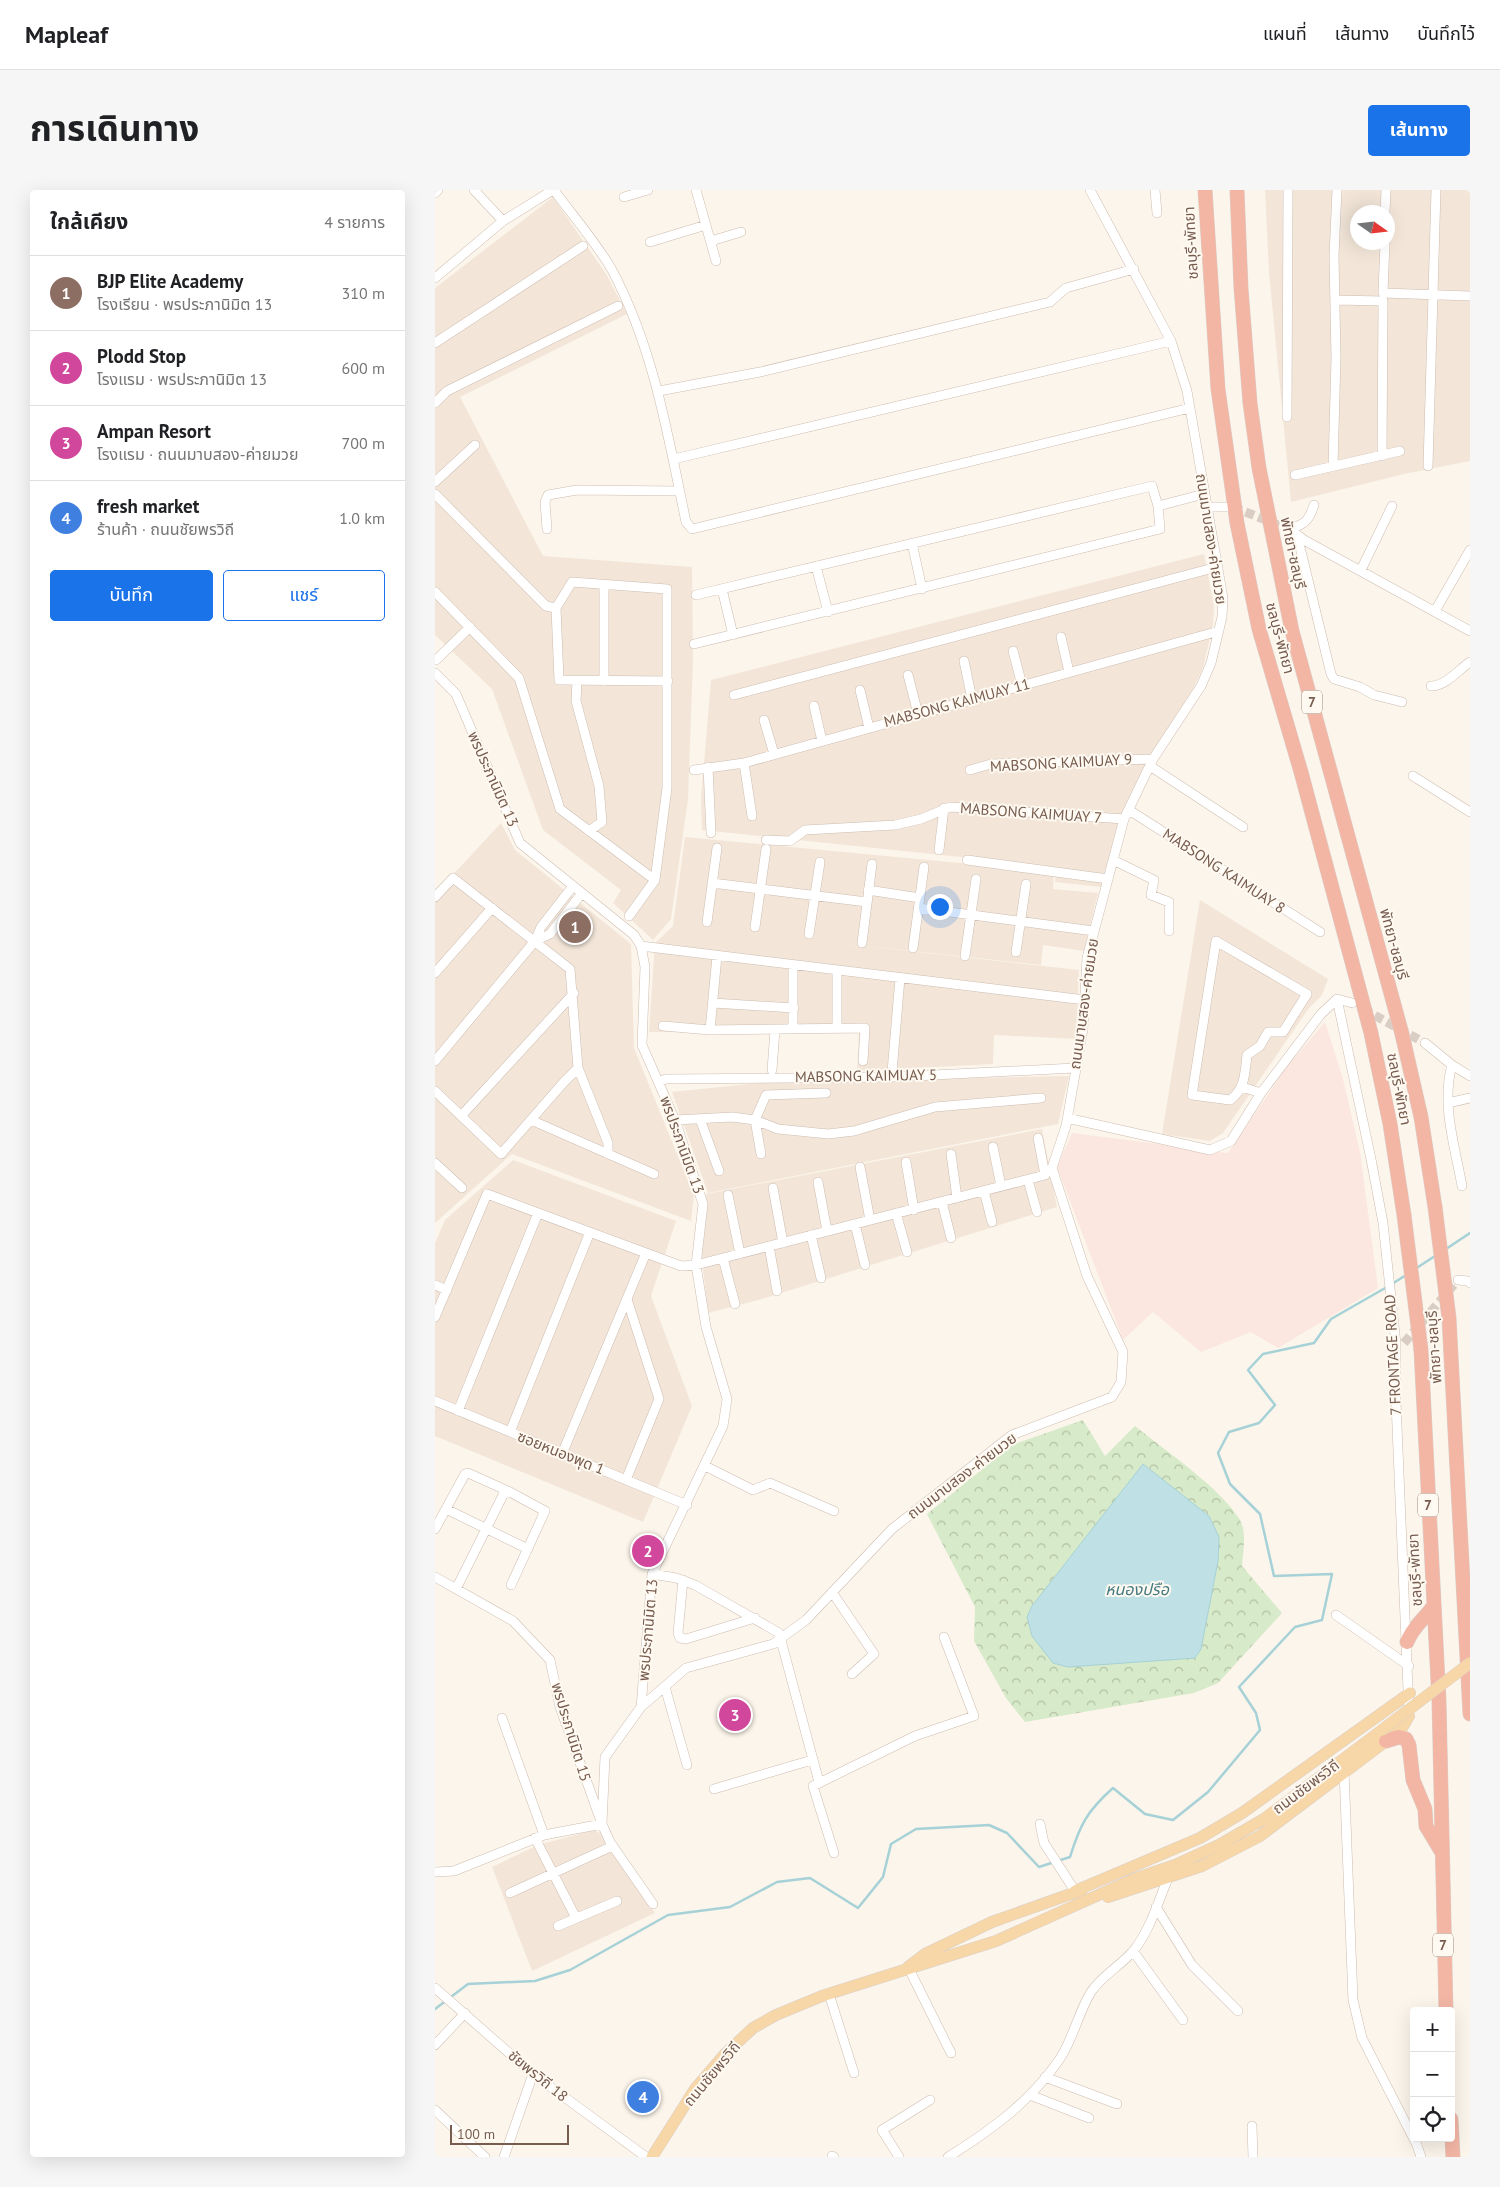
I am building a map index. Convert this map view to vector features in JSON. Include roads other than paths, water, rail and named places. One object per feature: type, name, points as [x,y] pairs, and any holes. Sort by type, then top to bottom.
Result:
[{"type":"highway","name":"ชลบุรี-พัทยา","points":[[1205,190],[1218,389],[1237,522],[1259,628],[1301,772],[1371,1034],[1390,1124],[1404,1215],[1421,1350],[1434,1604],[1446,2007]]},
{"type":"highway","name":"พัทยา-ชลบุรี","points":[[1237,190],[1243,317],[1250,403],[1259,468],[1293,631],[1401,1034],[1421,1117],[1435,1207],[1449,1318],[1470,1714]]},
{"type":"highway","points":[[1462,1554],[1470,1570]]},
{"type":"highway","points":[[1407,1642],[1412,1629],[1426,1618],[1434,1604]]},
{"type":"highway","points":[[1384,1736],[1399,1737],[1406,1740],[1409,1745],[1413,1780],[1425,1809],[1426,1826],[1442,1853]]},
{"type":"highway","points":[[1452,2142],[1453,2157]]},
{"type":"main road","name":"ถนนชัยพรวิถี","points":[[1085,1902],[1129,1891],[1202,1866],[1260,1836],[1344,1771],[1470,1663]]},
{"type":"main road","name":"ถนนชัยพรวิถี","points":[[906,1970],[925,1954],[992,1922],[1075,1891],[1177,1848],[1242,1813],[1410,1693]]},
{"type":"main road","name":"ถนนชัยพรวิถี","points":[[652,2157],[695,2089],[725,2054],[753,2028],[776,2015],[829,1994],[997,1941],[1126,1882],[1184,1861],[1219,1845],[1264,1819],[1384,1736],[1402,1728],[1409,1716]]},
{"type":"main road","name":"ถนนชัยพรวิถี","points":[[1075,1891],[1126,1882]]},
{"type":"main road","points":[[992,1922],[997,1941]]},
{"type":"street","points":[[474,190],[503,221]]},
{"type":"street","points":[[435,278],[503,221],[553,190],[611,268],[629,306],[659,391],[685,522],[692,529],[1190,408]]},
{"type":"street","points":[[624,197],[648,190]]},
{"type":"street","points":[[698,190],[716,261]]},
{"type":"street","name":"ถนนมาบสอง-ค่ายมวย","points":[[602,1824],[605,1757],[641,1708],[686,1668],[773,1644],[806,1620],[891,1529],[1012,1435],[1112,1397],[1121,1382],[1123,1352],[1087,1276],[1052,1168],[1067,1118],[1083,1029],[1087,958],[1124,819],[1152,762],[1201,686],[1211,663],[1219,631],[1223,598],[1187,391],[1171,341],[1090,190]]},
{"type":"street","points":[[1155,190],[1157,213]]},
{"type":"street","points":[[1287,417],[1288,190]]},
{"type":"street","points":[[1333,466],[1337,328],[1335,300],[1337,190]]},
{"type":"street","points":[[1385,205],[1386,190]]},
{"type":"street","points":[[1428,466],[1436,190]]},
{"type":"street","points":[[650,242],[706,225]]},
{"type":"street","points":[[711,241],[741,232]]},
{"type":"street","points":[[435,343],[583,246]]},
{"type":"street","points":[[1385,250],[1383,293],[1470,296]]},
{"type":"street","points":[[659,391],[760,372],[1050,302],[1066,288],[1134,269]]},
{"type":"street","points":[[1335,300],[1383,301],[1382,456]]},
{"type":"street","points":[[435,403],[447,391],[618,306]]},
{"type":"street","points":[[674,459],[1171,341]]},
{"type":"street","points":[[435,482],[475,444]]},
{"type":"street","points":[[1295,475],[1400,451]]},
{"type":"street","points":[[694,644],[1160,529],[1158,506],[1152,486],[696,595]]},
{"type":"street","points":[[547,529],[545,502],[548,495],[577,490],[679,491]]},
{"type":"street","points":[[435,494],[546,606],[557,608]]},
{"type":"street","points":[[1158,506],[1204,494]]},
{"type":"street","points":[[1314,505],[1309,519],[1303,524],[1295,526],[1294,532],[1331,674],[1339,681],[1360,687],[1374,695],[1402,702]]},
{"type":"street","points":[[1361,570],[1392,506]]},
{"type":"street","points":[[1206,507],[1233,507]]},
{"type":"street","points":[[1294,532],[1470,631]]},
{"type":"street","points":[[912,542],[922,589]]},
{"type":"street","points":[[1435,612],[1470,550]]},
{"type":"street","points":[[816,566],[828,612]]},
{"type":"street","points":[[734,695],[1217,566]]},
{"type":"street","points":[[629,916],[655,880],[667,788],[668,681],[667,589],[572,582],[557,608],[559,680],[668,681]]},
{"type":"street","points":[[603,681],[604,585]]},
{"type":"street","points":[[722,589],[733,634]]},
{"type":"street","points":[[435,592],[519,678],[560,809],[655,880]]},
{"type":"street","points":[[436,660],[471,627]]},
{"type":"street","name":"MABSONG KAIMUAY 11","points":[[693,770],[744,763],[1219,631]]},
{"type":"street","points":[[1061,637],[1069,672]]},
{"type":"street","points":[[1013,651],[1022,685]]},
{"type":"street","points":[[964,661],[973,699]]},
{"type":"street","points":[[1431,686],[1437,686],[1446,682],[1470,662]]},
{"type":"street","name":"พรประภานิมิต 13","points":[[435,673],[455,694],[521,843],[634,935],[641,946],[645,967],[642,1045],[675,1120],[703,1204],[696,1265],[706,1327],[727,1399],[723,1426],[653,1574],[641,1708]]},
{"type":"street","points":[[908,675],[918,714]]},
{"type":"street","points":[[577,680],[575,702],[599,786],[603,822],[589,831]]},
{"type":"street","points":[[860,690],[869,728]]},
{"type":"street","points":[[814,706],[821,741]]},
{"type":"street","points":[[765,720],[774,754]]},
{"type":"street","points":[[1152,762],[1243,827]]},
{"type":"street","name":"MABSONG KAIMUAY 9","points":[[969,770],[991,764],[1152,762]]},
{"type":"street","points":[[744,763],[752,816]]},
{"type":"street","points":[[708,767],[711,833]]},
{"type":"street","points":[[1413,776],[1470,812]]},
{"type":"street","points":[[939,850],[944,808]]},
{"type":"street","name":"MABSONG KAIMUAY 7","points":[[762,888],[766,844],[790,841],[805,830],[895,825],[921,819],[944,808],[1124,819]]},
{"type":"street","name":"MABSONG KAIMUAY 8","points":[[1129,810],[1320,932]]},
{"type":"street","points":[[707,922],[717,848]]},
{"type":"street","points":[[967,860],[1108,879]]},
{"type":"street","points":[[1113,860],[1153,880],[1151,895],[1169,902],[1169,931]]},
{"type":"street","points":[[809,934],[820,862]]},
{"type":"street","points":[[862,944],[872,864]]},
{"type":"street","points":[[913,948],[924,867]]},
{"type":"street","points":[[435,897],[453,878],[570,969],[574,993],[579,1068],[608,1143],[607,1154]]},
{"type":"street","points":[[965,956],[976,879]]},
{"type":"street","points":[[713,883],[867,902]]},
{"type":"street","points":[[1016,952],[1025,884]]},
{"type":"street","points":[[435,1061],[535,941],[541,927],[573,886]]},
{"type":"street","points":[[755,927],[762,888]]},
{"type":"street","points":[[869,890],[971,915],[1094,931]]},
{"type":"street","points":[[535,941],[550,934],[582,892]]},
{"type":"street","points":[[435,973],[492,908]]},
{"type":"street","points":[[1216,940],[1307,994],[1283,1032],[1269,1032],[1260,1046],[1247,1056],[1242,1087],[1238,1094],[1230,1100],[1192,1095],[1216,940]]},
{"type":"street","points":[[641,946],[1085,1000]]},
{"type":"street","points":[[710,1030],[717,956]]},
{"type":"street","points":[[793,965],[793,1029]]},
{"type":"street","points":[[837,971],[837,1028]]},
{"type":"street","points":[[892,1072],[900,978]]},
{"type":"street","points":[[462,1115],[574,993]]},
{"type":"street","points":[[1067,1118],[1210,1150],[1231,1141],[1261,1093],[1321,1014],[1337,999],[1352,1003]]},
{"type":"street","name":"7 FRONTAGE ROAD","points":[[1337,999],[1371,1159],[1385,1250],[1394,1328],[1400,1343],[1396,1402],[1409,1666],[1409,1716]]},
{"type":"street","points":[[713,1003],[794,1008]]},
{"type":"street","points":[[663,1026],[710,1030],[865,1028],[863,1061]]},
{"type":"street","points":[[772,1070],[775,1030]]},
{"type":"street","points":[[1425,1043],[1452,1065],[1470,1076]]},
{"type":"street","points":[[1452,1065],[1447,1082],[1448,1103],[1461,1186]]},
{"type":"street","points":[[435,1091],[501,1154],[579,1068]]},
{"type":"street","name":"MABSONG KAIMUAY 5","points":[[658,1082],[666,1079],[894,1077],[1075,1068]]},
{"type":"street","points":[[1242,1087],[1261,1093]]},
{"type":"street","points":[[761,1154],[755,1120],[766,1095],[826,1093]]},
{"type":"street","points":[[675,1120],[732,1117],[755,1120],[777,1129],[828,1134],[853,1131],[935,1107],[1041,1098]]},
{"type":"street","points":[[1448,1103],[1470,1098]]},
{"type":"street","points":[[700,1119],[719,1172]]},
{"type":"street","points":[[531,1120],[654,1174]]},
{"type":"street","points":[[435,1317],[487,1194],[681,1266],[696,1265],[1045,1175],[1038,1138]]},
{"type":"street","points":[[993,1147],[1001,1186]]},
{"type":"street","points":[[951,1154],[957,1198]]},
{"type":"street","points":[[906,1162],[914,1210]]},
{"type":"street","points":[[435,1163],[462,1188]]},
{"type":"street","points":[[860,1168],[870,1220]]},
{"type":"street","points":[[1028,1180],[1037,1212]]},
{"type":"street","points":[[818,1182],[827,1231]]},
{"type":"street","points":[[773,1188],[783,1243]]},
{"type":"street","points":[[984,1191],[992,1222]]},
{"type":"street","points":[[728,1195],[741,1254]]},
{"type":"street","points":[[942,1202],[951,1238]]},
{"type":"street","points":[[458,1411],[538,1213]]},
{"type":"street","points":[[896,1214],[907,1252]]},
{"type":"street","points":[[855,1224],[865,1266]]},
{"type":"street","points":[[510,1432],[590,1232]]},
{"type":"street","points":[[811,1235],[821,1278]]},
{"type":"street","points":[[769,1246],[777,1291]]},
{"type":"street","points":[[563,1454],[646,1253]]},
{"type":"street","points":[[723,1258],[735,1304]]},
{"type":"street","points":[[1458,1280],[1470,1283]]},
{"type":"street","points":[[435,1286],[447,1290]]},
{"type":"street","points":[[626,1480],[659,1399],[627,1300]]},
{"type":"street","name":"ซอยหนองพุด 1","points":[[435,1401],[687,1505]]},
{"type":"street","points":[[705,1466],[753,1490],[770,1483],[834,1511]]},
{"type":"street","points":[[435,1529],[467,1473],[545,1510],[545,1515],[511,1584]]},
{"type":"street","points":[[456,1589],[505,1493],[508,1492]]},
{"type":"street","points":[[446,1509],[528,1549]]},
{"type":"street","points":[[653,1574],[683,1580],[776,1629],[782,1637],[819,1782]]},
{"type":"street","name":"พรประภานิมิต 15","points":[[435,1577],[513,1621],[550,1660],[560,1707],[602,1824],[610,1842],[653,1904]]},
{"type":"street","points":[[683,1580],[678,1633],[681,1638],[686,1639],[755,1618]]},
{"type":"street","points":[[831,1592],[874,1654],[852,1674]]},
{"type":"street","points":[[1336,1615],[1409,1666]]},
{"type":"street","points":[[835,1853],[813,1786],[915,1736],[974,1716],[944,1637]]},
{"type":"street","points":[[665,1687],[687,1766]]},
{"type":"street","points":[[503,1718],[544,1835]]},
{"type":"street","points":[[714,1789],[812,1760]]},
{"type":"street","points":[[1344,1771],[1353,2000],[1356,2020],[1362,2038],[1417,2145],[1421,2157]]},
{"type":"street","points":[[435,1872],[454,1871],[544,1835],[602,1824]]},
{"type":"street","points":[[1040,1824],[1047,1847],[1075,1891]]},
{"type":"street","points":[[535,1838],[576,1918]]},
{"type":"street","points":[[510,1894],[607,1848]]},
{"type":"street","points":[[948,2157],[994,2128],[1030,2095],[1059,2060],[1092,1991],[1107,1974],[1121,1965],[1133,1951],[1156,1907],[1168,1878]]},
{"type":"street","points":[[558,1926],[617,1901]]},
{"type":"street","points":[[1156,1907],[1192,1965],[1239,2011]]},
{"type":"street","points":[[1133,1951],[1183,2020]]},
{"type":"street","points":[[906,1970],[951,2053]]},
{"type":"street","name":"ชัยพรวิถี 18","points":[[438,1991],[533,2074],[646,2157]]},
{"type":"street","points":[[829,1994],[854,2073]]},
{"type":"street","points":[[435,2045],[465,2013]]},
{"type":"street","points":[[504,2157],[533,2074]]},
{"type":"street","points":[[1045,2077],[1117,2104]]},
{"type":"street","points":[[1030,2095],[1089,2118]]},
{"type":"street","points":[[899,2157],[882,2130],[930,2100]]},
{"type":"street","points":[[435,2110],[485,2157]]},
{"type":"street","points":[[1253,2126],[1253,2157]]},
{"type":"water","name":"หนองปรือ","points":[[1143,1464],[1209,1516],[1219,1537],[1218,1561],[1201,1649],[1195,1658],[1068,1667],[1053,1663],[1032,1636],[1027,1617],[1032,1606]]},
{"type":"waterway","points":[[1446,1249],[1470,1233]]},
{"type":"waterway","points":[[1415,1269],[1435,1256]]},
{"type":"waterway","points":[[1392,1284],[1406,1275]]},
{"type":"waterway","points":[[435,2009],[468,1984],[535,1981],[570,1970],[668,1915],[730,1907],[777,1882],[810,1878],[858,1908],[883,1877],[891,1844],[916,1829],[989,1825],[1007,1833],[1039,1867],[1070,1857],[1085,1819],[1113,1788],[1145,1814],[1173,1820],[1208,1792],[1260,1730],[1256,1713],[1239,1687],[1295,1627],[1322,1620],[1332,1574],[1274,1576],[1260,1514],[1230,1484],[1218,1453],[1229,1432],[1259,1423],[1275,1405],[1248,1370],[1263,1354],[1314,1343],[1331,1319],[1387,1287]]},
{"type":"tunnel","points":[[1233,507],[1291,530]]},
{"type":"tunnel","points":[[1363,1009],[1425,1043]]},
{"type":"tunnel","points":[[1404,1343],[1458,1280]]},
{"type":"place","name":"BJP Elite Academy","points":[[575,927]]},
{"type":"place","name":"Plodd Stop","points":[[648,1551]]},
{"type":"place","name":"Ampan Resort","points":[[735,1715]]},
{"type":"place","name":"fresh market","points":[[643,2097]]}]
